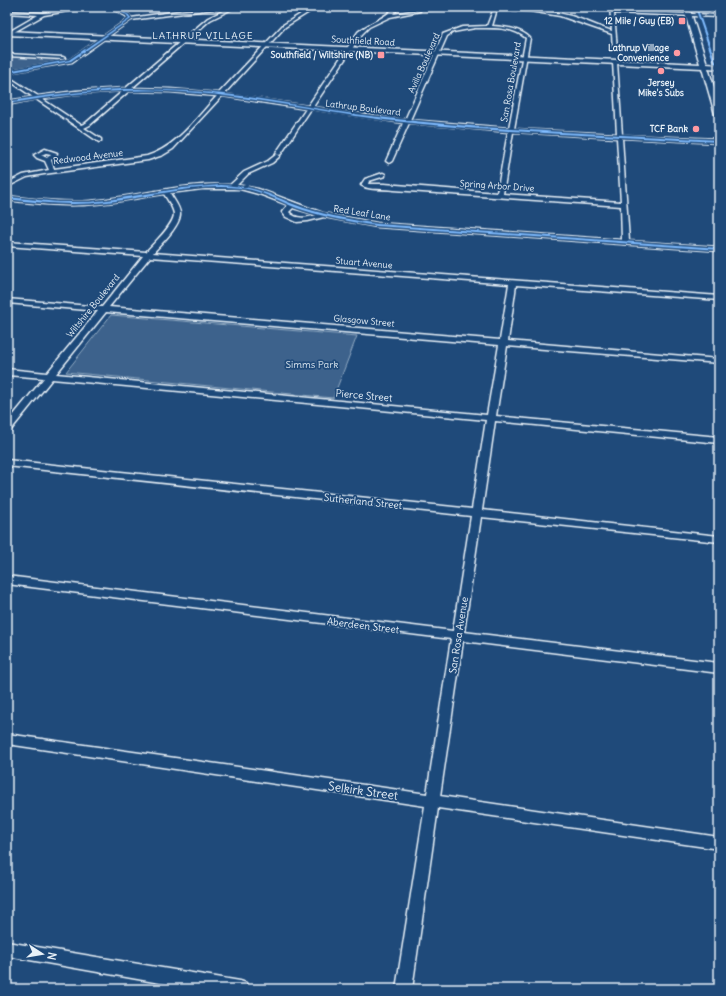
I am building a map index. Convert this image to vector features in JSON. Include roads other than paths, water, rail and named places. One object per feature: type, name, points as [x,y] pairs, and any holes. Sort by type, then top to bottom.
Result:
[{"type":"main road","points":[[686,7],[719,114]]},
{"type":"main road","name":"Southfield Road","points":[[8,34],[103,37],[719,67]]},
{"type":"street","points":[[7,12],[43,14],[90,7]]},
{"type":"street","points":[[112,7],[128,15],[130,19]]},
{"type":"street","points":[[7,72],[66,62],[73,59],[130,19],[179,12],[233,7]]},
{"type":"street","points":[[80,127],[88,124],[209,19],[233,7]]},
{"type":"street","name":"Redwood Avenue","points":[[7,184],[25,176],[157,156],[172,148],[287,23],[315,7]]},
{"type":"street","points":[[389,16],[397,7]]},
{"type":"street","points":[[410,7],[430,9]]},
{"type":"street","points":[[231,187],[246,173],[270,162],[278,155],[365,28],[389,16],[430,9],[458,7]]},
{"type":"street","points":[[488,7],[538,11],[564,16],[614,33]]},
{"type":"street","points":[[489,27],[496,7]]},
{"type":"street","points":[[615,49],[612,9],[719,16]]},
{"type":"street","points":[[8,34],[43,14]]},
{"type":"street","name":"Avilla Boulevard","points":[[384,186],[381,181],[388,162],[443,38],[448,32],[463,28],[489,27]]},
{"type":"street","name":"San Rosa Boulevard","points":[[489,27],[514,30],[527,36],[528,40],[500,195]]},
{"type":"street","points":[[7,55],[73,59]]},
{"type":"street","points":[[616,62],[626,243]]},
{"type":"street","points":[[7,77],[99,140]]},
{"type":"street","name":"Lathrup Boulevard","points":[[7,103],[37,97],[73,93],[128,90],[173,90],[220,95],[407,121],[512,129],[719,141]]},
{"type":"street","points":[[48,160],[52,171]]},
{"type":"street","name":"Spring Arbor Drive","points":[[383,175],[364,182],[364,185],[369,187],[384,186],[394,188],[624,204]]},
{"type":"street","name":"Red Leaf Lane","points":[[7,198],[64,203],[88,203],[203,187],[246,188],[262,192],[292,205],[323,215],[386,226],[719,249]]},
{"type":"street","name":"Wiltshire Boulevard","points":[[7,429],[148,254],[170,230],[176,220],[176,210],[166,192]]},
{"type":"street","name":"Red Leaf Lane","points":[[292,205],[285,212],[287,216],[292,218],[308,219],[323,215]]},
{"type":"street","name":"Stuart Avenue","points":[[7,244],[719,298]]},
{"type":"street","name":"San Rosa Avenue","points":[[404,989],[513,282]]},
{"type":"street","name":"Glasgow Street","points":[[7,301],[719,362]]},
{"type":"street","name":"Pierce Street","points":[[7,372],[719,440]]},
{"type":"street","name":"Sutherland Street","points":[[7,463],[719,539]]},
{"type":"street","name":"Aberdeen Street","points":[[7,580],[458,637],[719,668]]},
{"type":"street","name":"Selkirk Street","points":[[7,739],[719,843]]},
{"type":"street","points":[[7,949],[240,989]]},
{"type":"place","name":"12 Mile / Guy (EB)","points":[[682,21]]},
{"type":"place","name":"Lathrup Village Convenience","points":[[677,53]]},
{"type":"place","name":"Southfield / Wiltshire (NB)","points":[[381,55]]},
{"type":"place","name":"Jersey Mike's Subs","points":[[661,71]]},
{"type":"place","name":"TCF Bank","points":[[696,129]]},
{"type":"district","name":"LATHRUP VILLAGE","points":[[203,35]]},
{"type":"park label","name":"Simms Park","points":[[312,364]]}]
